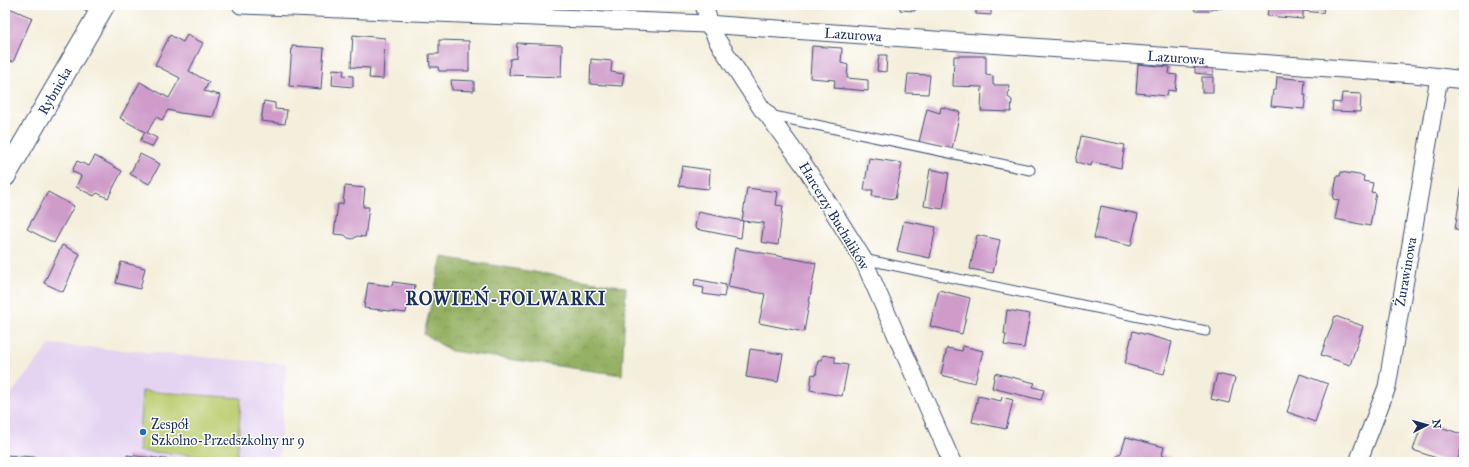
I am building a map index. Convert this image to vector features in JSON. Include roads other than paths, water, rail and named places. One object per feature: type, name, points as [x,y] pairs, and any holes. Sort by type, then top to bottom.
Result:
[{"type":"street","name":"Lazurowa","points":[[240,5],[710,25],[1464,80]]},
{"type":"street","name":"Harcerzy Buchalików","points":[[704,5],[710,25],[717,40],[762,109],[768,115],[806,168],[863,260],[952,462]]},
{"type":"street","name":"Rybnicka","points":[[5,176],[97,8]]},
{"type":"street","name":"Żurawinowa","points":[[1358,462],[1387,387],[1439,77]]},
{"type":"lane","points":[[768,115],[1030,170]]},
{"type":"lane","points":[[863,260],[1206,332]]},
{"type":"lane","points":[[5,460],[33,462]]},
{"type":"place","name":"Zespół Szkolno-Przedszkolny nr 9","points":[[143,432]]},
{"type":"district","name":"ROWIEŃ-FOLWARKI","points":[[506,299]]}]
